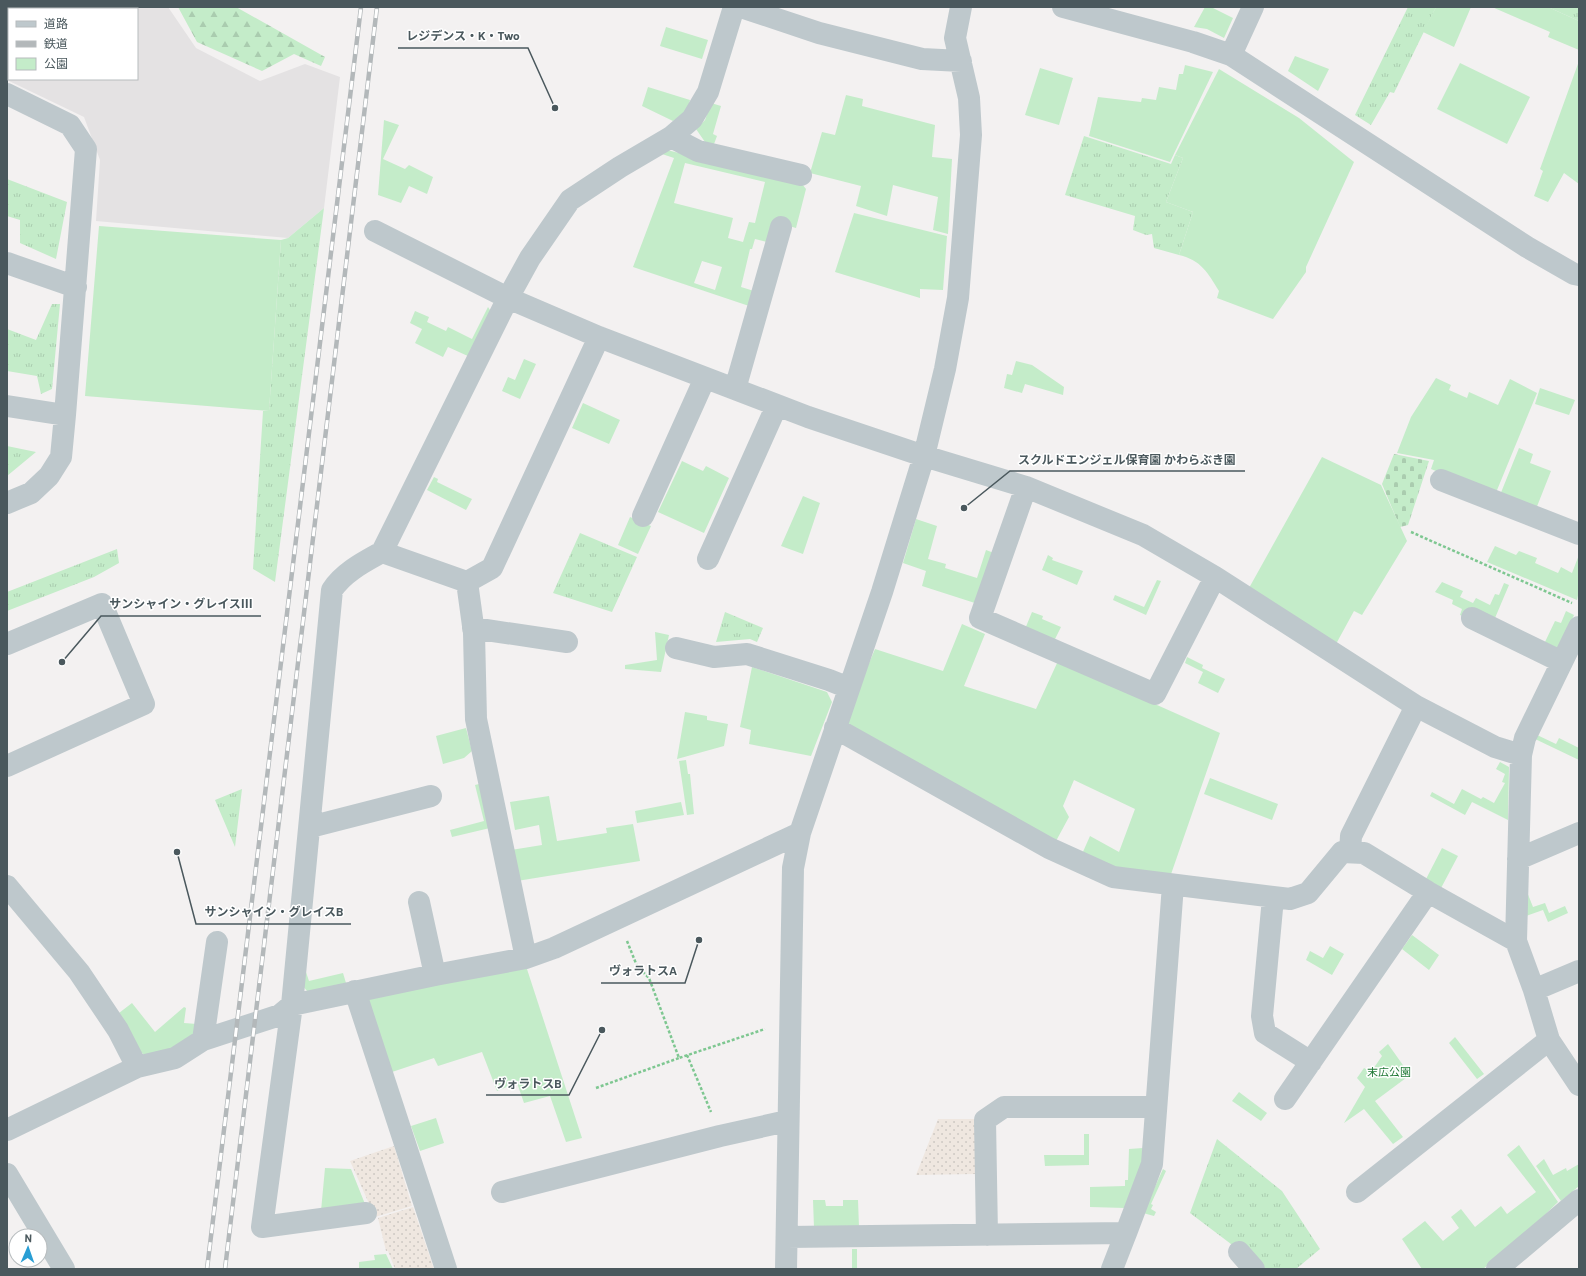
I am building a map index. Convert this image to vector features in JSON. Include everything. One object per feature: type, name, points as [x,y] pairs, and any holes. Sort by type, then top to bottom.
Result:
[{"type":"street","points":[[366,1213],[262,1227],[292,1005],[332,590],[338,580],[356,567],[382,552],[508,298],[530,258],[570,200],[620,167],[671,137],[692,119],[708,92],[734,7]]},
{"type":"street","points":[[741,7],[820,32],[922,59],[961,61]]},
{"type":"street","points":[[786,1269],[787,1121],[793,868],[800,833],[882,592],[924,456],[945,369],[958,298],[971,135],[969,98],[955,38],[961,7]]},
{"type":"street","points":[[1063,7],[1193,42],[1231,55],[1527,247],[1574,274],[1579,275]]},
{"type":"street","points":[[1231,55],[1253,7]]},
{"type":"street","points":[[7,94],[70,125],[86,149],[66,415],[60,457],[49,476],[31,493],[7,503]]},
{"type":"street","points":[[671,137],[698,150],[801,175]]},
{"type":"street","points":[[735,389],[781,227]]},
{"type":"street","points":[[375,231],[508,298],[705,378],[777,405],[924,456],[1026,487],[1143,535],[1214,577],[1416,706],[1495,747],[1521,755]]},
{"type":"street","points":[[7,263],[76,287]]},
{"type":"street","points":[[382,552],[467,582],[492,568],[599,336]]},
{"type":"street","points":[[643,516],[705,378]]},
{"type":"street","points":[[708,559],[777,405]]},
{"type":"street","points":[[7,406],[66,415]]},
{"type":"street","points":[[1441,480],[1579,534]]},
{"type":"street","points":[[1026,487],[980,618],[1155,694],[1214,577]]},
{"type":"street","points":[[467,582],[473,628],[476,719],[526,958]]},
{"type":"street","points":[[7,644],[102,604],[144,704],[7,766]]},
{"type":"street","points":[[1472,618],[1562,662]]},
{"type":"street","points":[[1579,627],[1525,738],[1521,755],[1516,941],[1534,990],[1549,1040],[1579,1085]]},
{"type":"street","points":[[473,628],[567,642]]},
{"type":"street","points":[[676,648],[714,658],[747,654],[829,680],[849,688]]},
{"type":"street","points":[[1350,852],[1352,836],[1416,706]]},
{"type":"street","points":[[835,728],[1049,848],[1113,877],[1290,899],[1308,893],[1342,852],[1364,853],[1428,892],[1516,941]]},
{"type":"street","points":[[310,827],[431,796]]},
{"type":"street","points":[[7,1130],[137,1067],[175,1058],[204,1040],[280,1015],[292,1005],[355,991],[526,958],[619,918],[800,833]]},
{"type":"street","points":[[1518,859],[1579,833]]},
{"type":"street","points":[[1112,1269],[1152,1164],[1173,885]]},
{"type":"street","points":[[7,886],[79,972],[118,1030],[137,1067]]},
{"type":"street","points":[[1285,1099],[1428,892]]},
{"type":"street","points":[[1273,898],[1262,1016],[1265,1032],[1311,1062]]},
{"type":"street","points":[[419,902],[435,975]]},
{"type":"street","points":[[204,1040],[217,942]]},
{"type":"street","points":[[1534,990],[1579,971]]},
{"type":"street","points":[[355,991],[446,1269]]},
{"type":"street","points":[[1357,1192],[1549,1040]]},
{"type":"street","points":[[987,1235],[985,1120],[1004,1107],[1156,1107]]},
{"type":"street","points":[[502,1192],[720,1136],[787,1121]]},
{"type":"street","points":[[7,1174],[64,1269]]},
{"type":"street","points":[[1497,1269],[1579,1200]]},
{"type":"street","points":[[787,1237],[1126,1233]]},
{"type":"street","points":[[1239,1252],[1254,1269]]},
{"type":"path","points":[[1411,532],[1579,606]]},
{"type":"path","points":[[619,918],[637,966],[649,978],[679,1058]]},
{"type":"path","points":[[596,1088],[687,1055],[777,1025],[789,1025]]},
{"type":"path","points":[[687,1055],[720,1136]]},
{"type":"shaded area","points":[[7,7],[168,7],[196,48],[260,81],[305,64],[340,77],[324,208],[288,238],[96,221],[100,160],[84,117],[7,80]]},
{"type":"green space","points":[[178,7],[236,7],[325,57],[321,66],[294,54],[262,71],[197,42]]},
{"type":"green space","points":[[1205,7],[1211,7],[1233,18],[1224,38],[1207,29],[1194,27]]},
{"type":"green space","points":[[1408,7],[1436,7],[1394,93],[1390,92],[1371,125],[1355,115]]},
{"type":"green space","points":[[1436,7],[1471,7],[1454,47],[1423,32]]},
{"type":"green space","points":[[1492,7],[1548,7],[1579,21],[1579,50],[1548,37],[1550,32]]},
{"type":"green space","points":[[1548,7],[1579,7],[1579,21]]},
{"type":"green space","points":[[666,27],[708,40],[702,59],[660,46]]},
{"type":"green space","points":[[1295,56],[1329,69],[1318,91],[1288,71]]},
{"type":"green space","points":[[1579,61],[1579,184],[1564,173],[1548,202],[1534,196],[1543,171],[1540,169]]},
{"type":"green space","points":[[1460,63],[1530,97],[1507,144],[1437,109]]},
{"type":"green space","points":[[1185,65],[1213,72],[1170,162],[1089,136],[1098,97],[1141,102],[1142,98],[1156,100],[1159,87],[1176,90],[1179,74],[1183,74]]},
{"type":"green space","points":[[1040,68],[1073,78],[1059,125],[1025,115]]},
{"type":"green space","points":[[1219,69],[1299,118],[1354,162],[1306,267],[1306,272],[1273,319],[1217,298],[1219,291],[1203,268],[1193,260],[1179,255],[1193,212],[1166,202],[1183,158],[1175,155]]},
{"type":"green space","points":[[648,87],[690,100],[687,111],[673,121],[642,106]]},
{"type":"green space","points":[[846,95],[863,99],[862,106],[935,125],[932,157],[952,159],[948,234],[933,230],[938,197],[893,185],[887,216],[856,206],[861,186],[810,173],[822,132],[835,135]]},
{"type":"green space","points":[[711,103],[721,106],[713,134],[717,136],[714,144],[705,142],[696,129],[705,120]]},
{"type":"green space","points":[[384,120],[399,125],[383,159],[405,169],[409,165],[433,177],[427,194],[409,186],[401,203],[378,195]]},
{"type":"green space","points":[[1084,136],[1171,164],[1175,155],[1183,158],[1166,202],[1193,212],[1179,255],[1154,248],[1152,234],[1146,235],[1133,230],[1135,216],[1065,195]]},
{"type":"green space","points":[[667,150],[802,184],[806,189],[796,228],[775,222],[752,307],[633,267],[674,158],[662,154]],"holes":[[[685,163],[765,182],[755,223],[749,222],[743,242],[728,238],[733,218],[674,203]],[[755,239],[767,242],[754,291],[741,287],[750,249],[752,249]],[[702,261],[722,267],[715,290],[694,283]]]},
{"type":"green space","points":[[7,179],[67,202],[56,259],[20,243],[20,220],[7,216]]},
{"type":"green space","points":[[324,208],[275,582],[253,569],[263,411],[269,411],[281,240],[288,238]]},
{"type":"green space","points":[[854,213],[947,236],[943,290],[920,289],[920,298],[835,272]]},
{"type":"green space","points":[[99,226],[281,240],[269,411],[85,396]]},
{"type":"green space","points":[[52,304],[60,304],[52,389],[41,394],[37,376],[7,371],[7,329],[36,340]]},
{"type":"green space","points":[[488,307],[492,313],[470,357],[448,347],[443,357],[415,343],[422,329],[410,323],[415,311],[429,317],[427,322],[446,331],[448,327],[472,339]]},
{"type":"green space","points":[[524,359],[536,364],[520,399],[502,391],[508,377],[515,380]]},
{"type":"green space","points":[[1016,361],[1032,365],[1064,387],[1063,395],[1025,384],[1022,393],[1004,388],[1007,374],[1012,375]]},
{"type":"green space","points":[[1436,378],[1451,385],[1449,390],[1467,398],[1469,392],[1498,405],[1510,379],[1537,393],[1495,495],[1431,469],[1434,460],[1397,453],[1411,417]]},
{"type":"green space","points":[[1540,388],[1575,400],[1569,415],[1535,404]]},
{"type":"green space","points":[[583,403],[620,420],[609,444],[572,428]]},
{"type":"green space","points":[[7,446],[36,452],[7,476]]},
{"type":"green space","points":[[1519,448],[1533,454],[1530,463],[1551,471],[1536,509],[1500,495]]},
{"type":"green space","points":[[1394,454],[1429,461],[1408,525],[1400,527],[1382,484]]},
{"type":"green space","points":[[1322,457],[1381,485],[1407,541],[1362,615],[1354,611],[1336,644],[1249,588]]},
{"type":"green space","points":[[682,461],[703,471],[706,466],[729,478],[704,533],[658,512]]},
{"type":"green space","points":[[434,477],[438,479],[437,482],[472,499],[466,510],[427,490]]},
{"type":"green space","points":[[803,496],[820,503],[803,554],[781,546]]},
{"type":"green space","points":[[630,517],[651,526],[638,554],[618,545]]},
{"type":"green space","points":[[916,519],[937,526],[928,559],[946,564],[945,568],[977,578],[986,550],[994,553],[978,604],[922,586],[926,571],[903,563]]},
{"type":"green space","points":[[580,533],[637,557],[612,612],[553,593]]},
{"type":"green space","points":[[1495,546],[1516,555],[1519,551],[1537,558],[1535,563],[1558,573],[1561,567],[1572,573],[1579,555],[1579,591],[1577,600],[1487,562]]},
{"type":"green space","points":[[117,549],[119,563],[94,577],[7,611],[7,592]]},
{"type":"green space","points":[[1048,555],[1053,558],[1052,560],[1083,571],[1077,585],[1042,570]]},
{"type":"green space","points":[[1157,580],[1161,581],[1146,615],[1113,600],[1115,595],[1144,607]]},
{"type":"green space","points":[[1442,582],[1463,591],[1460,597],[1473,603],[1476,598],[1490,605],[1495,594],[1499,595],[1504,583],[1509,585],[1495,618],[1467,618],[1460,615],[1462,609],[1452,604],[1453,600],[1435,592]]},
{"type":"green space","points":[[1566,611],[1574,615],[1559,649],[1545,642],[1555,621],[1561,623]]},
{"type":"green space","points":[[725,612],[763,628],[757,642],[750,639],[716,642]]},
{"type":"green space","points":[[1032,612],[1043,616],[1042,619],[1061,627],[1054,641],[1025,629]]},
{"type":"green space","points":[[962,624],[985,634],[964,686],[1036,709],[1058,661],[1220,733],[1169,880],[1115,871],[1082,854],[1090,836],[1119,852],[1135,809],[1074,780],[1063,806],[1069,817],[1056,841],[844,722],[875,649],[943,671]]},
{"type":"green space","points":[[655,632],[669,635],[661,672],[625,669],[625,665],[657,660]]},
{"type":"green space","points":[[1187,657],[1203,665],[1202,668],[1225,679],[1218,693],[1198,683],[1203,672],[1185,663]]},
{"type":"green space","points":[[752,667],[827,692],[832,702],[811,756],[749,744],[751,730],[740,727]]},
{"type":"green space","points":[[685,712],[707,716],[707,720],[728,724],[724,746],[677,759]]},
{"type":"green space","points":[[466,728],[472,751],[464,758],[443,764],[436,736]]},
{"type":"green space","points":[[1535,734],[1556,744],[1559,738],[1579,748],[1579,760],[1533,738]]},
{"type":"green space","points":[[686,760],[688,774],[690,774],[694,814],[687,815],[679,761]]},
{"type":"green space","points":[[1500,762],[1509,767],[1508,820],[1472,802],[1465,815],[1430,796],[1432,792],[1454,804],[1462,789],[1481,799],[1483,797],[1494,803],[1505,783],[1502,782],[1505,774],[1496,769]]},
{"type":"green space","points":[[1210,778],[1278,804],[1272,820],[1204,794]]},
{"type":"green space","points":[[479,784],[490,828],[452,837],[450,830],[484,821],[475,785]]},
{"type":"green space","points":[[242,789],[235,847],[215,800]]},
{"type":"green space","points":[[549,796],[557,841],[607,833],[606,828],[633,824],[640,861],[517,881],[511,850],[542,845],[539,825],[515,830],[510,802]]},
{"type":"green space","points":[[681,802],[684,815],[637,823],[635,811]]},
{"type":"green space","points":[[1442,848],[1458,856],[1440,890],[1425,881]]},
{"type":"green space","points":[[1527,892],[1533,907],[1545,903],[1549,913],[1565,906],[1568,913],[1548,922],[1543,910],[1526,916]]},
{"type":"green space","points":[[1412,935],[1439,955],[1429,970],[1402,949]]},
{"type":"green space","points":[[1330,946],[1344,954],[1332,975],[1306,960],[1310,951],[1323,958]]},
{"type":"green space","points":[[526,966],[582,1138],[566,1142],[550,1096],[524,1103],[517,1083],[497,1091],[482,1052],[438,1066],[434,1058],[392,1072],[368,998]]},
{"type":"green space","points":[[305,969],[309,981],[343,973],[346,983],[308,992],[300,983]]},
{"type":"green space","points":[[132,1003],[155,1032],[184,1007],[186,1008],[184,1023],[197,1024],[190,1044],[149,1058],[136,1049],[119,1013]]},
{"type":"green space","points":[[1455,1037],[1484,1074],[1477,1079],[1449,1043]]},
{"type":"green space","name":"末広公園","points":[[1388,1044],[1410,1075],[1375,1101],[1403,1137],[1393,1144],[1364,1109],[1344,1123],[1365,1087],[1357,1078],[1364,1068],[1371,1072],[1382,1056],[1379,1052]]},
{"type":"green space","points":[[1239,1092],[1267,1113],[1261,1121],[1232,1101]]},
{"type":"green space","points":[[436,1118],[444,1143],[420,1151],[411,1126]]},
{"type":"green space","points":[[1084,1134],[1089,1134],[1089,1165],[1045,1166],[1044,1155],[1084,1155]]},
{"type":"green space","points":[[1217,1139],[1282,1191],[1320,1249],[1296,1269],[1264,1269],[1190,1213]]},
{"type":"green space","points":[[1519,1145],[1558,1202],[1518,1241],[1483,1269],[1422,1269],[1402,1239],[1425,1221],[1443,1241],[1459,1228],[1451,1217],[1461,1209],[1475,1227],[1501,1206],[1507,1214],[1536,1192],[1507,1155]]},
{"type":"green space","points":[[1143,1148],[1143,1159],[1125,1208],[1090,1207],[1090,1187],[1125,1186],[1125,1180],[1128,1180],[1129,1149]]},
{"type":"green space","points":[[1544,1159],[1553,1175],[1566,1168],[1567,1171],[1579,1164],[1579,1186],[1561,1201],[1536,1166]]},
{"type":"green space","points":[[325,1168],[351,1169],[365,1204],[321,1211]]},
{"type":"green space","points":[[1163,1169],[1166,1171],[1151,1204],[1153,1205],[1151,1209],[1156,1212],[1154,1216],[1143,1213]]},
{"type":"green space","points":[[813,1200],[825,1200],[826,1206],[843,1206],[843,1200],[858,1200],[859,1227],[814,1228]]},
{"type":"green space","points":[[852,1249],[857,1249],[857,1269],[852,1269]]},
{"type":"green space","points":[[386,1254],[393,1269],[359,1269],[359,1262],[375,1260],[374,1255]]},
{"type":"sand","points":[[938,1119],[975,1119],[976,1174],[916,1175]]},
{"type":"sand","points":[[394,1146],[412,1206],[375,1217],[350,1161]]},
{"type":"sand","points":[[413,1207],[434,1269],[395,1269],[388,1251],[386,1251],[378,1218]]},
{"type":"railway","points":[[207,1269],[361,7]]},
{"type":"railway","points":[[225,1269],[377,7]]},
{"type":"place","name":"レジデンス・K・Two","points":[[555,108]]},
{"type":"place","name":"スクルドエンジェル保育園 かわらぶき園","points":[[964,508]]},
{"type":"place","name":"サンシャイン・グレイスⅢ","points":[[62,662]]},
{"type":"place","name":"サンシャイン・グレイスB","points":[[177,852]]},
{"type":"place","name":"ヴォラトスA","points":[[699,940]]},
{"type":"place","name":"ヴォラトスB","points":[[602,1030]]}]
